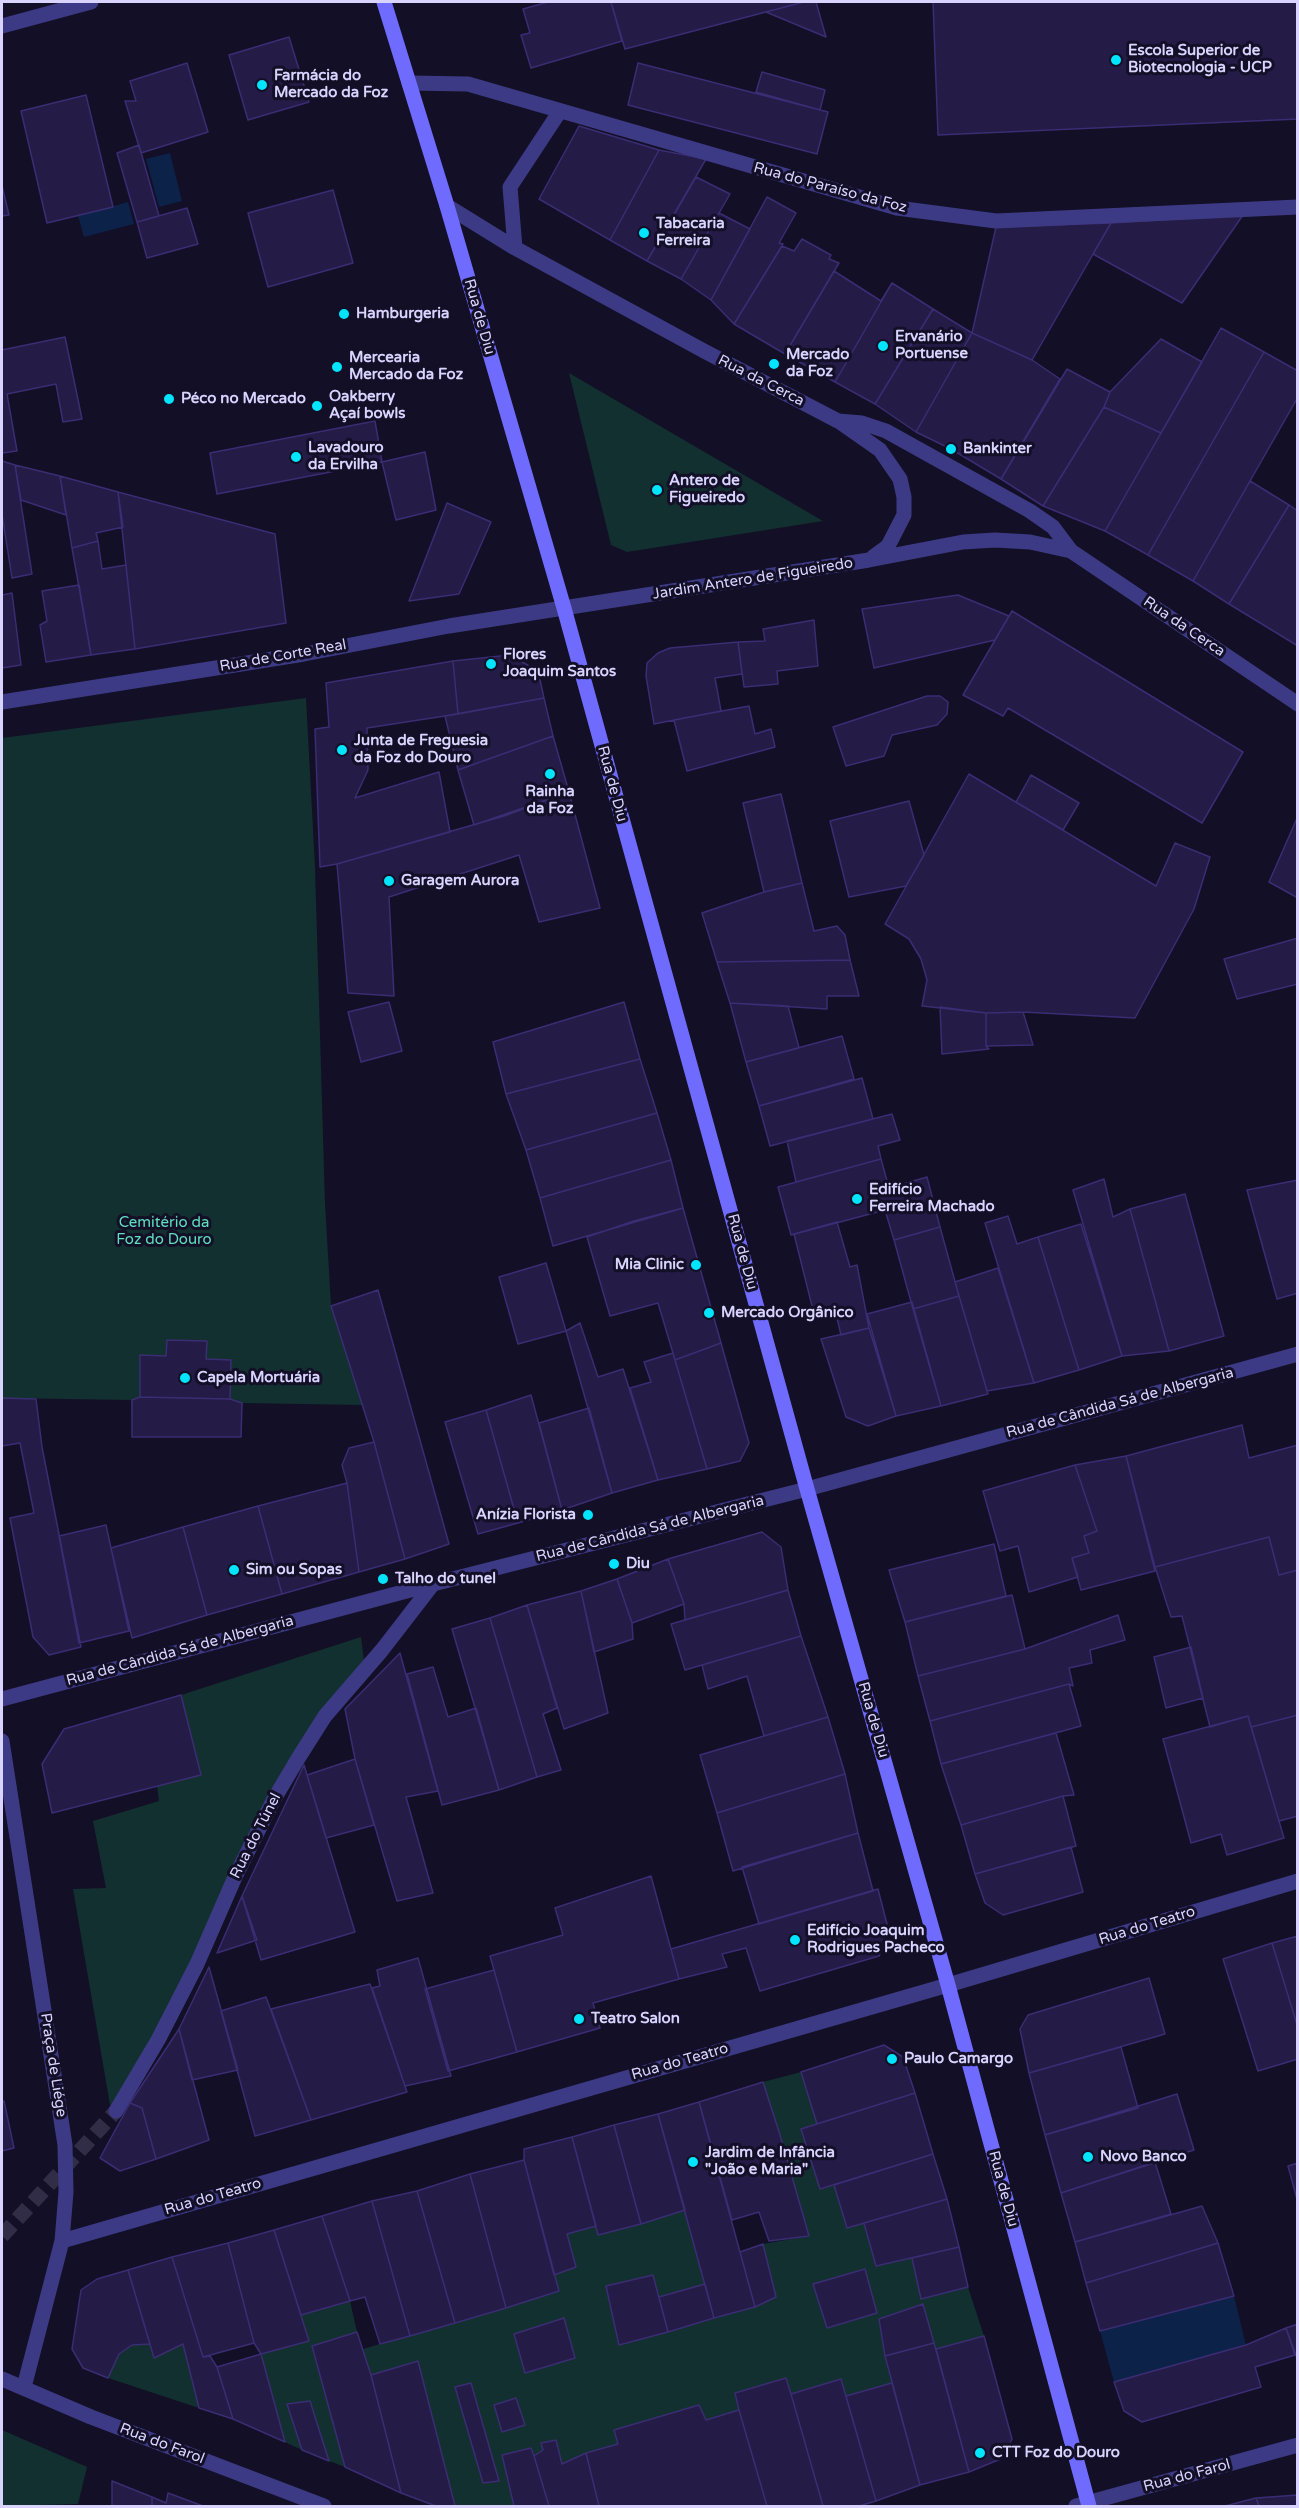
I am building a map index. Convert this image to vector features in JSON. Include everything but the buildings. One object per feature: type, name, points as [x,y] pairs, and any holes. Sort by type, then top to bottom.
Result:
[{"type":"main road","name":"Rua de Diu","points":[[384,2],[447,206],[564,608],[807,1489],[948,1985],[1084,2505]]},
{"type":"street","points":[[2,26],[92,2]]},
{"type":"street","name":"Rua do Paraíso da Foz","points":[[409,83],[468,84],[897,208],[996,221],[1298,207]]},
{"type":"street","points":[[515,248],[510,187],[560,111]]},
{"type":"street","name":"Rua da Cerca","points":[[447,206],[515,248],[704,351],[838,421],[862,423],[886,431],[1030,511],[1053,527],[1071,551],[1298,704]]},
{"type":"street","name":"Jardim Antero de Figueiredo","points":[[564,608],[869,560],[888,546],[897,533],[904,515],[904,497],[900,479],[880,450],[838,421]]},
{"type":"street","name":"Rua da Cerca","points":[[869,560],[963,542],[995,540],[1030,542],[1071,551]]},
{"type":"street","name":"Rua de Corte Real","points":[[2,702],[304,654],[449,626],[564,608]]},
{"type":"street","name":"Rua de Cândida Sá de Albergaria","points":[[2,1699],[433,1584],[807,1489],[1298,1354]]},
{"type":"street","name":"Rua do Túnel","points":[[116,2111],[158,2040],[196,1964],[235,1877],[298,1757],[325,1716],[382,1650],[433,1584]]},
{"type":"street","name":"Praça de Liége","points":[[2,1741],[61,2114],[66,2192],[62,2241],[24,2387]]},
{"type":"street","name":"Rua do Teatro","points":[[62,2241],[948,1985],[1298,1881]]},
{"type":"street","name":"Rua do Farol","points":[[2,2379],[91,2417],[324,2506]]},
{"type":"street","name":"Rua do Farol","points":[[1084,2505],[1298,2445]]},
{"type":"green space","points":[[569,373],[823,521],[627,552],[611,545]]},
{"type":"green space","name":"Cemitério da Foz do Douro","points":[[306,698],[315,867],[325,1203],[331,1305],[362,1405],[242,1403],[241,1437],[132,1437],[131,1400],[2,1398],[2,738]]},
{"type":"green space","points":[[361,1637],[365,1669],[325,1716],[116,2111],[110,2105],[73,1889],[106,1888],[93,1821],[159,1801],[157,1786],[201,1775],[181,1695]]},
{"type":"green space","points":[[801,2072],[817,2124],[801,2130],[820,2189],[834,2185],[847,2228],[864,2223],[876,2266],[912,2258],[921,2298],[968,2287],[984,2336],[936,2349],[922,2305],[879,2319],[892,2383],[846,2396],[841,2379],[791,2394],[786,2378],[735,2393],[739,2410],[706,2420],[699,2405],[614,2430],[618,2444],[586,2453],[562,2464],[556,2440],[541,2443],[543,2450],[534,2456],[530,2448],[502,2455],[514,2506],[455,2506],[418,2361],[371,2375],[363,2349],[558,2291],[554,2275],[576,2266],[567,2234],[596,2226],[598,2235],[685,2210],[705,2284],[659,2297],[653,2275],[606,2286],[619,2345],[755,2307],[776,2297],[763,2244],[809,2236],[763,2082]],"holes":[[[865,2269],[877,2313],[827,2328],[814,2284]],[[564,2319],[574,2358],[525,2372],[514,2334]],[[471,2383],[498,2481],[483,2483],[455,2388]],[[516,2398],[525,2425],[502,2432],[494,2405]]]},
{"type":"green space","points":[[350,2301],[357,2332],[312,2347],[345,2467],[329,2461],[310,2401],[287,2404],[302,2450],[285,2442],[261,2354],[309,2341],[301,2315]]},
{"type":"green space","points":[[150,2344],[154,2357],[183,2344],[199,2408],[108,2378],[119,2354],[132,2345]]},
{"type":"green space","points":[[2,2430],[87,2467],[78,2504],[2,2506]]},
{"type":"water","points":[[170,153],[182,201],[159,207],[146,159]]},
{"type":"water","points":[[128,202],[134,224],[84,237],[78,216]]},
{"type":"water","points":[[1234,2296],[1246,2345],[1114,2382],[1100,2331]]},
{"type":"tunnel","points":[[2,2236],[116,2111]]},
{"type":"place","name":"Escola Superior de Biotecnologia - UCP","points":[[1116,60]]},
{"type":"place","name":"Farmácia do Mercado da Foz","points":[[262,85]]},
{"type":"place","name":"Tabacaria Ferreira","points":[[644,233]]},
{"type":"place","name":"Hamburgeria","points":[[344,314]]},
{"type":"place","name":"Ervanário Portuense","points":[[883,346]]},
{"type":"place","name":"Mercado da Foz","points":[[774,364]]},
{"type":"place","name":"Mercearia Mercado da Foz","points":[[337,367]]},
{"type":"place","name":"Péco no Mercado","points":[[169,399]]},
{"type":"place","name":"Oakberry Açaí bowls","points":[[317,406]]},
{"type":"place","name":"Bankinter","points":[[951,449]]},
{"type":"place","name":"Lavadouro da Ervilha","points":[[296,457]]},
{"type":"place","name":"Antero de Figueiredo","points":[[657,490]]},
{"type":"place","name":"Flores Joaquim Santos","points":[[491,664]]},
{"type":"place","name":"Junta de Freguesia da Foz do Douro","points":[[342,750]]},
{"type":"place","name":"Rainha da Foz","points":[[550,774]]},
{"type":"place","name":"Garagem Aurora","points":[[389,881]]},
{"type":"place","name":"Edifício Ferreira Machado","points":[[857,1199]]},
{"type":"place","name":"Mia Clinic","points":[[696,1265]]},
{"type":"place","name":"Mercado Orgânico","points":[[709,1313]]},
{"type":"place","name":"Capela Mortuária","points":[[185,1378]]},
{"type":"place","name":"Anízia Florista","points":[[588,1515]]},
{"type":"place","name":"Diu","points":[[614,1564]]},
{"type":"place","name":"Sim ou Sopas","points":[[234,1570]]},
{"type":"place","name":"Talho do tunel","points":[[383,1579]]},
{"type":"place","name":"Edifício Joaquim Rodrigues Pacheco","points":[[795,1940]]},
{"type":"place","name":"Teatro Salon","points":[[579,2019]]},
{"type":"place","name":"Paulo Camargo","points":[[892,2059]]},
{"type":"place","name":"Novo Banco","points":[[1088,2157]]},
{"type":"place","name":"Jardim de Infância \"João e Maria\"","points":[[693,2162]]},
{"type":"place","name":"CTT Foz do Douro","points":[[980,2453]]}]
